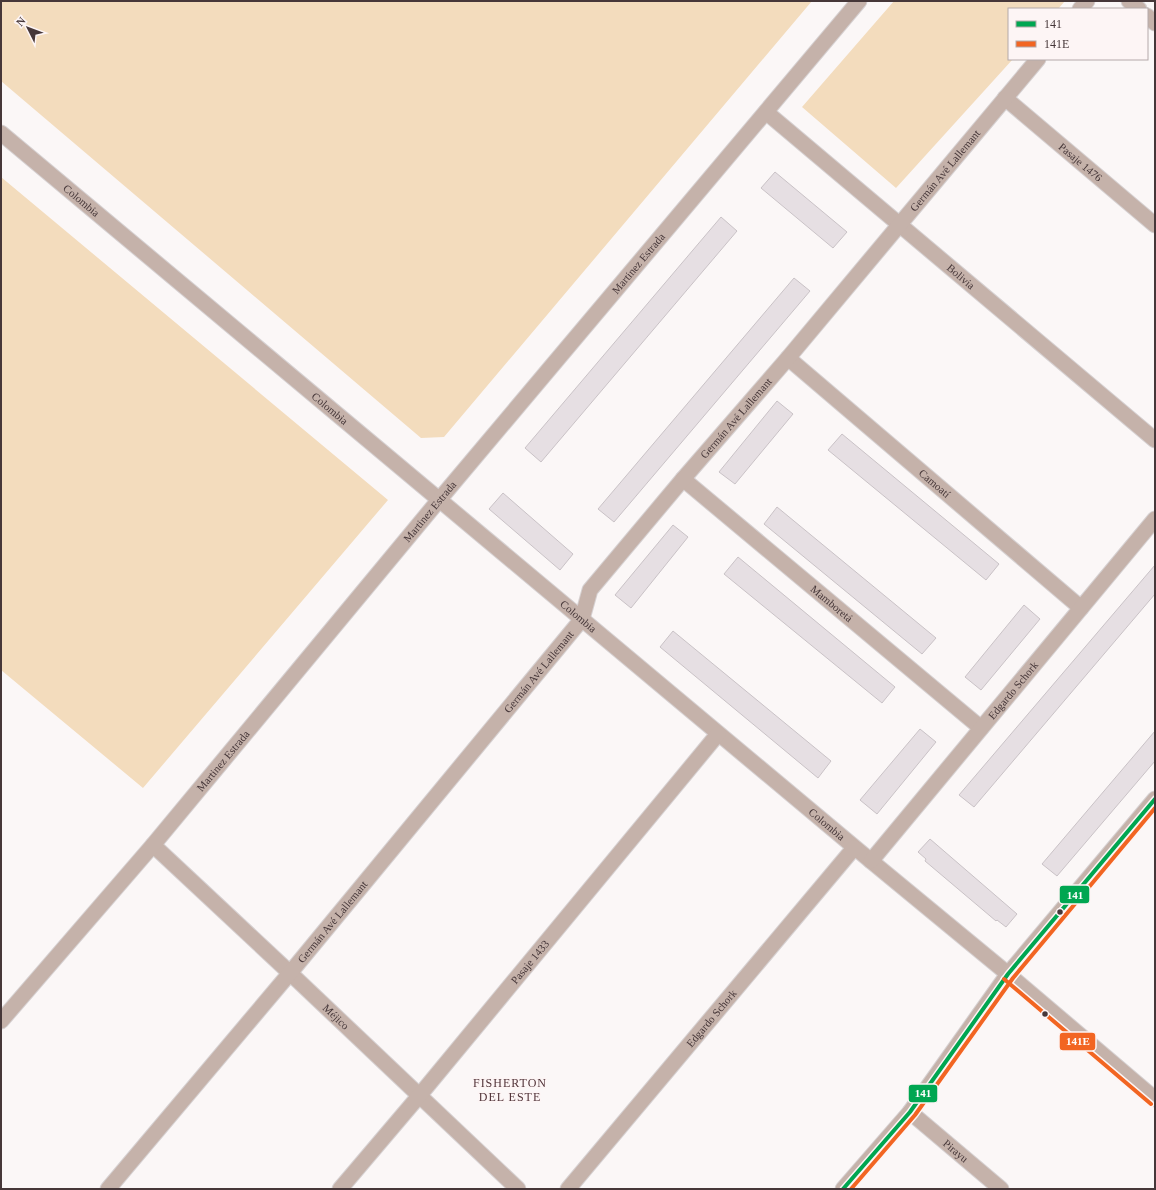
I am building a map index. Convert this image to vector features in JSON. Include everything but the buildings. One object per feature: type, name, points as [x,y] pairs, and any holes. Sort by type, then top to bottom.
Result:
[{"type":"street","name":"Martinez Estrada","points":[[1,1022],[153,846],[439,500],[859,1]]},
{"type":"street","points":[[1129,1],[1138,8]]},
{"type":"street","name":"Germán Avé Lallemant","points":[[108,1189],[290,973],[582,619],[590,590],[683,479],[788,358],[1037,60]]},
{"type":"street","name":"Pasaje 1476","points":[[1005,98],[1155,225]]},
{"type":"street","name":"Bolivia","points":[[766,112],[1155,440]]},
{"type":"street","name":"Colombia","points":[[1,133],[854,848],[1008,974],[1155,1100]]},
{"type":"street","name":"Camoatí","points":[[788,358],[1081,608]]},
{"type":"street","name":"Mamboretá","points":[[683,479],[981,728]]},
{"type":"street","name":"Edgardo Schork","points":[[871,861],[1155,519]]},
{"type":"street","name":"Pasaje 1433","points":[[340,1189],[419,1096],[718,734]]},
{"type":"street","points":[[843,1189],[910,1112],[1008,974],[1155,799]]},
{"type":"street","name":"Méjico","points":[[153,846],[290,973],[518,1189]]},
{"type":"street","name":"Edgardo Schork","points":[[568,1189],[854,848]]},
{"type":"street","name":"Pirayu","points":[[910,1112],[1001,1189]]},
{"type":"shaded area","points":[[1,1],[812,1],[444,437],[421,438],[1,81]]},
{"type":"shaded area","points":[[894,1],[1065,1],[1059,8],[1008,8],[1008,60],[1012,60],[896,188],[802,107]]},
{"type":"shaded area","points":[[1,177],[388,500],[143,788],[1,670]]},
{"type":"transit line","name":"141","points":[[843,1189],[910,1112],[1008,974],[1155,799]]},
{"type":"transit line","name":"141E","points":[[851,1189],[915,1115],[1013,978],[1155,808]]},
{"type":"transit line","name":"141E","points":[[1004,979],[1151,1104]]},
{"type":"district","name":"FISHERTON DEL ESTE","points":[[510,1090]]}]
